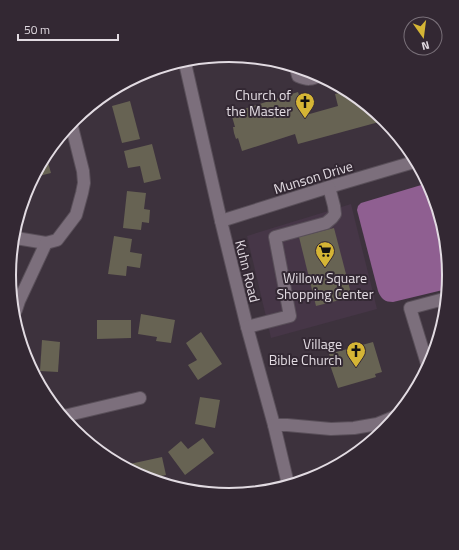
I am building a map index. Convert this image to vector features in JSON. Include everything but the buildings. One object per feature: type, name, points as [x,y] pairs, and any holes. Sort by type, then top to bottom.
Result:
[{"type":"street","name":"Kuhn Road","points":[[186,66],[221,222],[287,480]]},
{"type":"street","points":[[297,73],[298,76],[305,79],[313,79]]},
{"type":"street","points":[[19,239],[46,243],[57,240],[76,215],[84,183],[83,171],[73,130]]},
{"type":"street","name":"Munson Drive","points":[[221,222],[328,187],[411,163]]},
{"type":"street","points":[[247,327],[290,316],[275,237],[326,223],[332,218],[335,214],[334,206],[328,187]]},
{"type":"street","points":[[18,304],[46,243]]},
{"type":"street","points":[[426,360],[410,308],[441,300]]},
{"type":"street","points":[[68,415],[140,398]]},
{"type":"street","points":[[274,425],[331,429],[354,428],[377,424],[386,420]]},
{"type":"shaded area","points":[[423,185],[432,206],[439,233],[443,261],[443,290],[393,302],[384,300],[380,296],[357,210],[361,203]]},
{"type":"shaded area","points":[[351,204],[377,309],[271,338],[247,236]]},
{"type":"place","name":"Church of the Master","points":[[305,119]]},
{"type":"place","name":"Willow Square Shopping Center","points":[[325,268]]},
{"type":"place","name":"Village Bible Church","points":[[356,368]]}]
